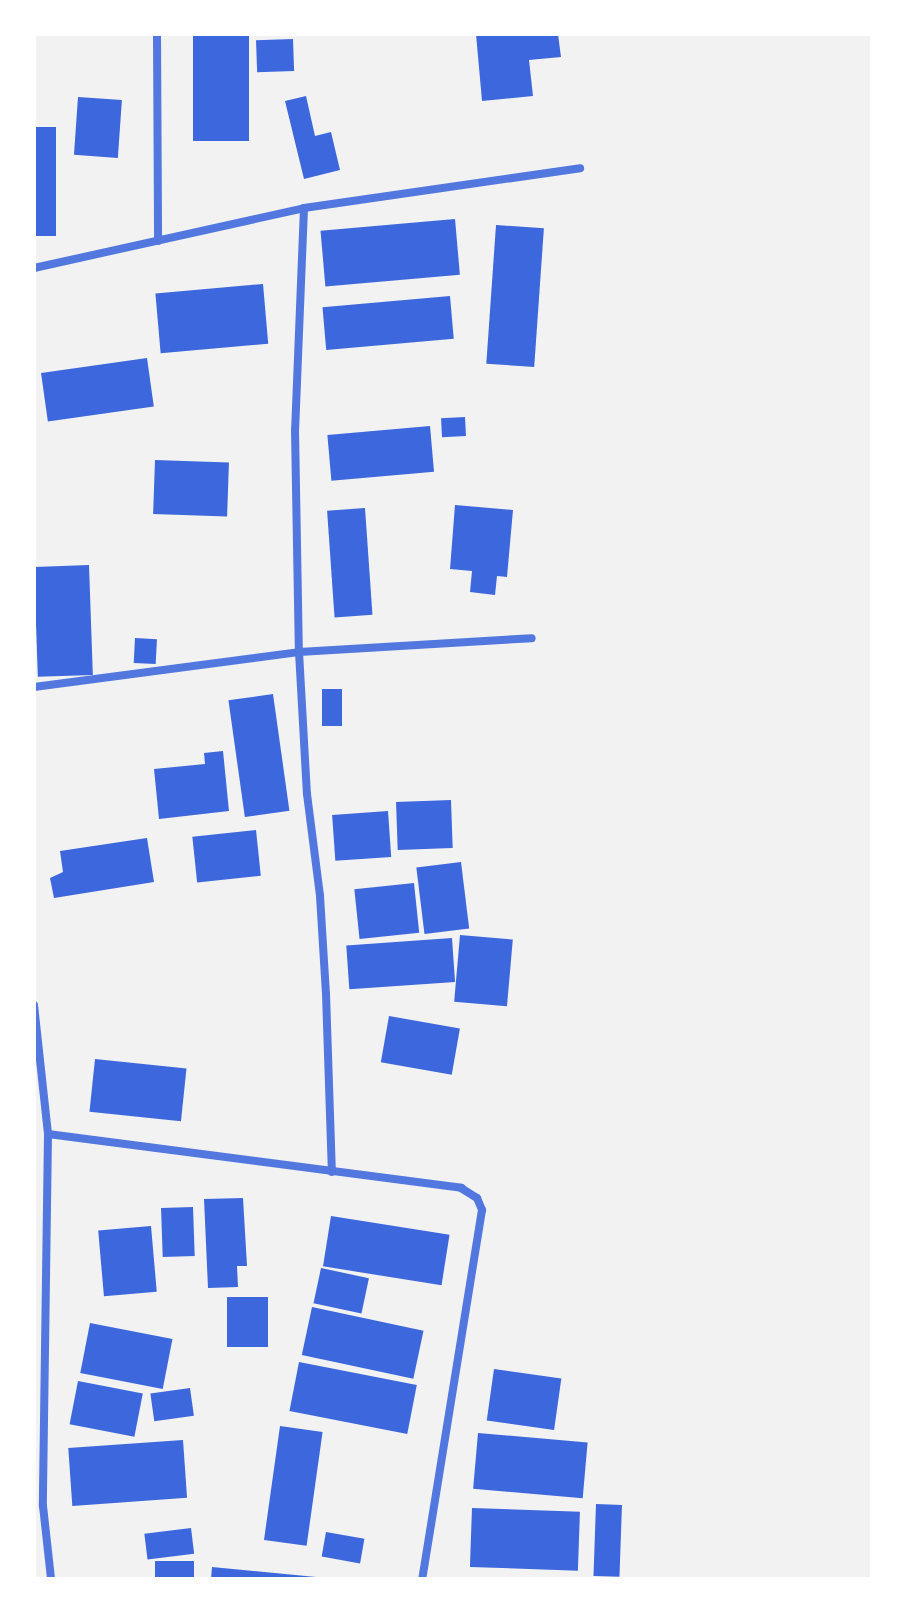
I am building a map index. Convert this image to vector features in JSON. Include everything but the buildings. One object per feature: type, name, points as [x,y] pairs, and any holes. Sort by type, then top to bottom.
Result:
[{"type":"street","points":[[157,34],[158,241]]},
{"type":"street","points":[[34,268],[304,208],[580,168]]},
{"type":"street","points":[[304,208],[295,430],[299,652],[307,794],[325,980],[332,1172]]},
{"type":"street","points":[[34,687],[299,652],[532,638]]},
{"type":"street","points":[[34,1005],[48,1134],[43,1506],[51,1579]]},
{"type":"street","points":[[48,1134],[461,1188],[477,1198],[482,1210],[422,1579]]}]
